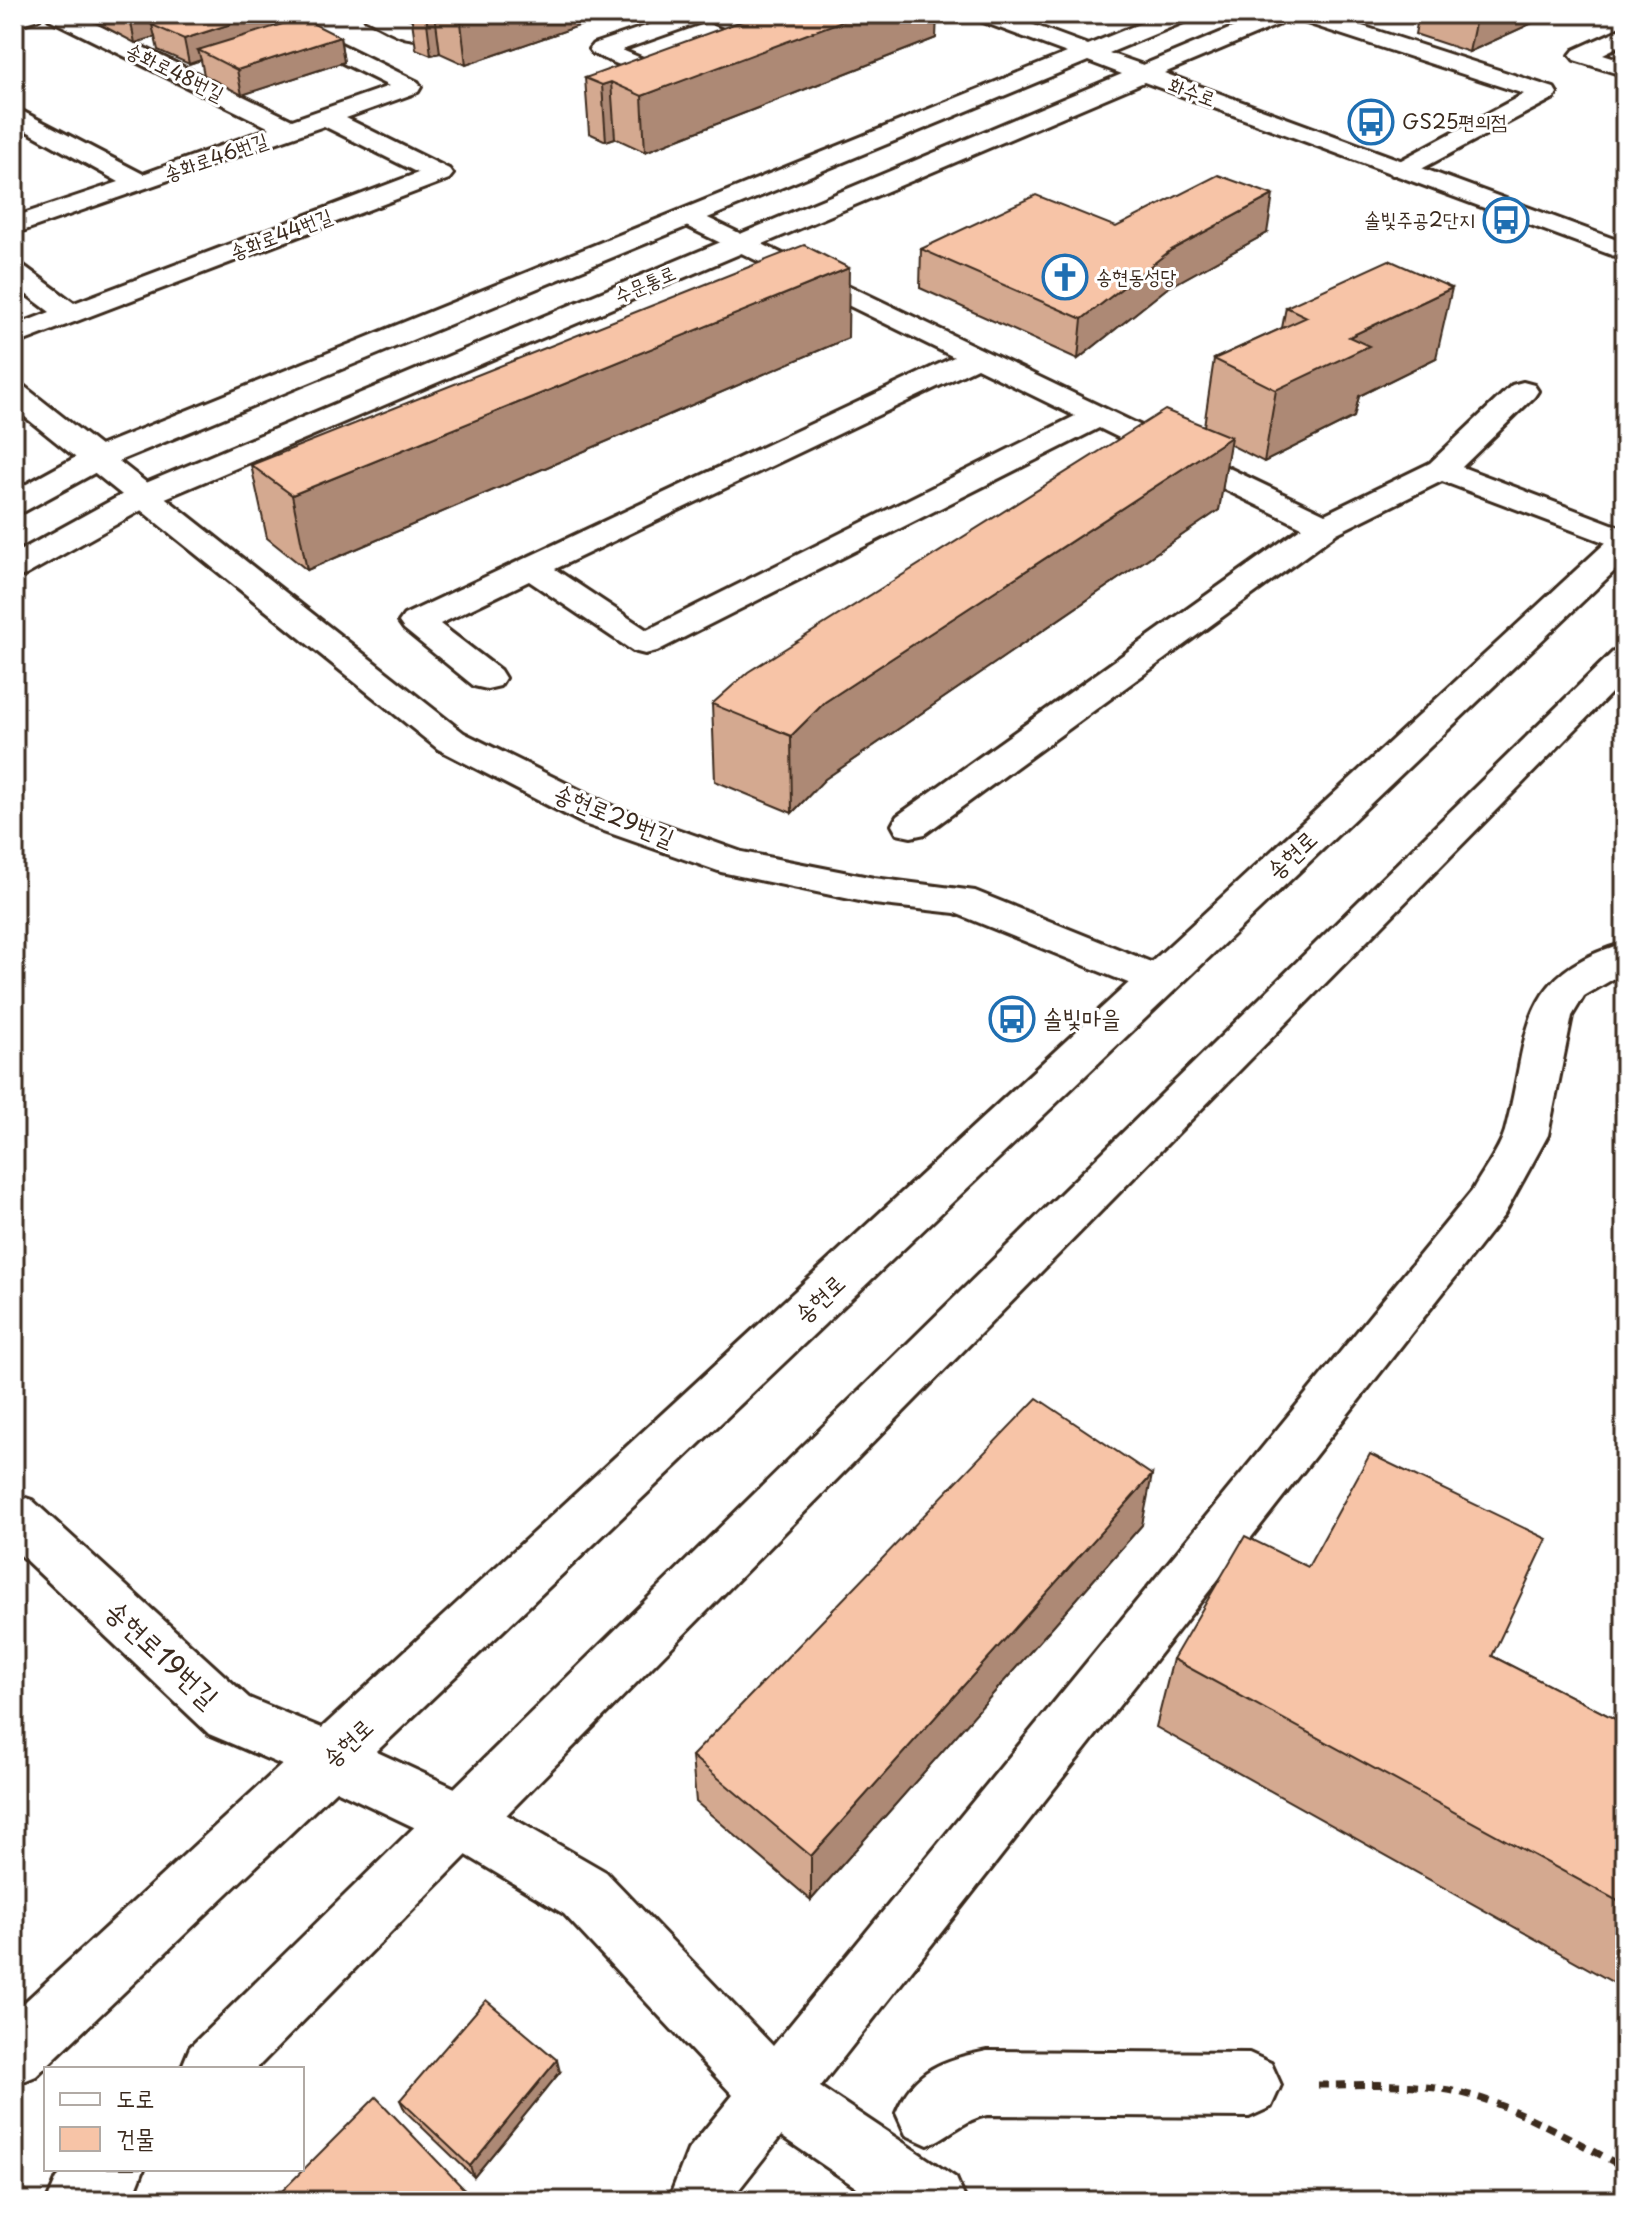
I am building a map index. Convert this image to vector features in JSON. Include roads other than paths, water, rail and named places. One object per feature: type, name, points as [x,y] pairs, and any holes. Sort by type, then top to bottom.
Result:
[{"type":"street","points":[[14,19],[31,14]]},
{"type":"street","name":"송화로48번길","points":[[57,14],[292,130]]},
{"type":"street","name":"송화로46번길","points":[[14,114],[141,183],[409,87],[262,14]]},
{"type":"street","points":[[703,14],[601,49],[654,72],[762,34],[712,14]]},
{"type":"street","name":"화수로","points":[[983,14],[1625,252]]},
{"type":"street","name":"수문통로","points":[[14,504],[98,458],[1183,14]]},
{"type":"street","name":"수문통로","points":[[14,568],[145,495],[1284,14]]},
{"type":"street","points":[[1302,14],[1545,93]]},
{"type":"street","points":[[1616,66],[1582,55],[1625,34]]},
{"type":"street","points":[[1401,170],[1545,93],[1616,66]]},
{"type":"street","name":"송화로44번길","points":[[71,314],[440,174],[327,118]]},
{"type":"street","points":[[14,226],[141,183]]},
{"type":"street","points":[[689,217],[1325,526]]},
{"type":"street","points":[[14,272],[71,314]]},
{"type":"street","points":[[14,336],[71,314]]},
{"type":"street","points":[[487,678],[416,622],[977,357]]},
{"type":"street","points":[[911,825],[1325,526],[1441,470],[1523,391]]},
{"type":"street","name":"송현로29번길","points":[[14,393],[451,741],[598,815],[735,863],[874,891],[961,900],[1158,981]]},
{"type":"street","points":[[530,567],[645,644],[1098,417]]},
{"type":"street","points":[[1441,470],[1625,542]]},
{"type":"street","name":"송현로","points":[[14,2054],[1625,542]]},
{"type":"street","points":[[214,2067],[1625,659]]},
{"type":"street","points":[[701,2201],[711,2173],[1488,1203],[1526,1135],[1551,1016],[1569,986],[1607,963],[1625,957]]},
{"type":"street","name":"송현로19번길","points":[[14,1516],[229,1716],[331,1759],[463,1821],[585,1893],[775,2094],[933,2201]]},
{"type":"street","points":[[928,2113],[955,2089],[987,2083],[1249,2085]]},
{"type":"street","points":[[80,2201],[110,2171]]},
{"type":"place","name":"GS25편의점","points":[[1371,122]]},
{"type":"place","name":"솔빛주공2단지","points":[[1506,220]]},
{"type":"place","name":"송현동성당","points":[[1065,277]]},
{"type":"place","name":"솔빛마을","points":[[1012,1019]]}]
